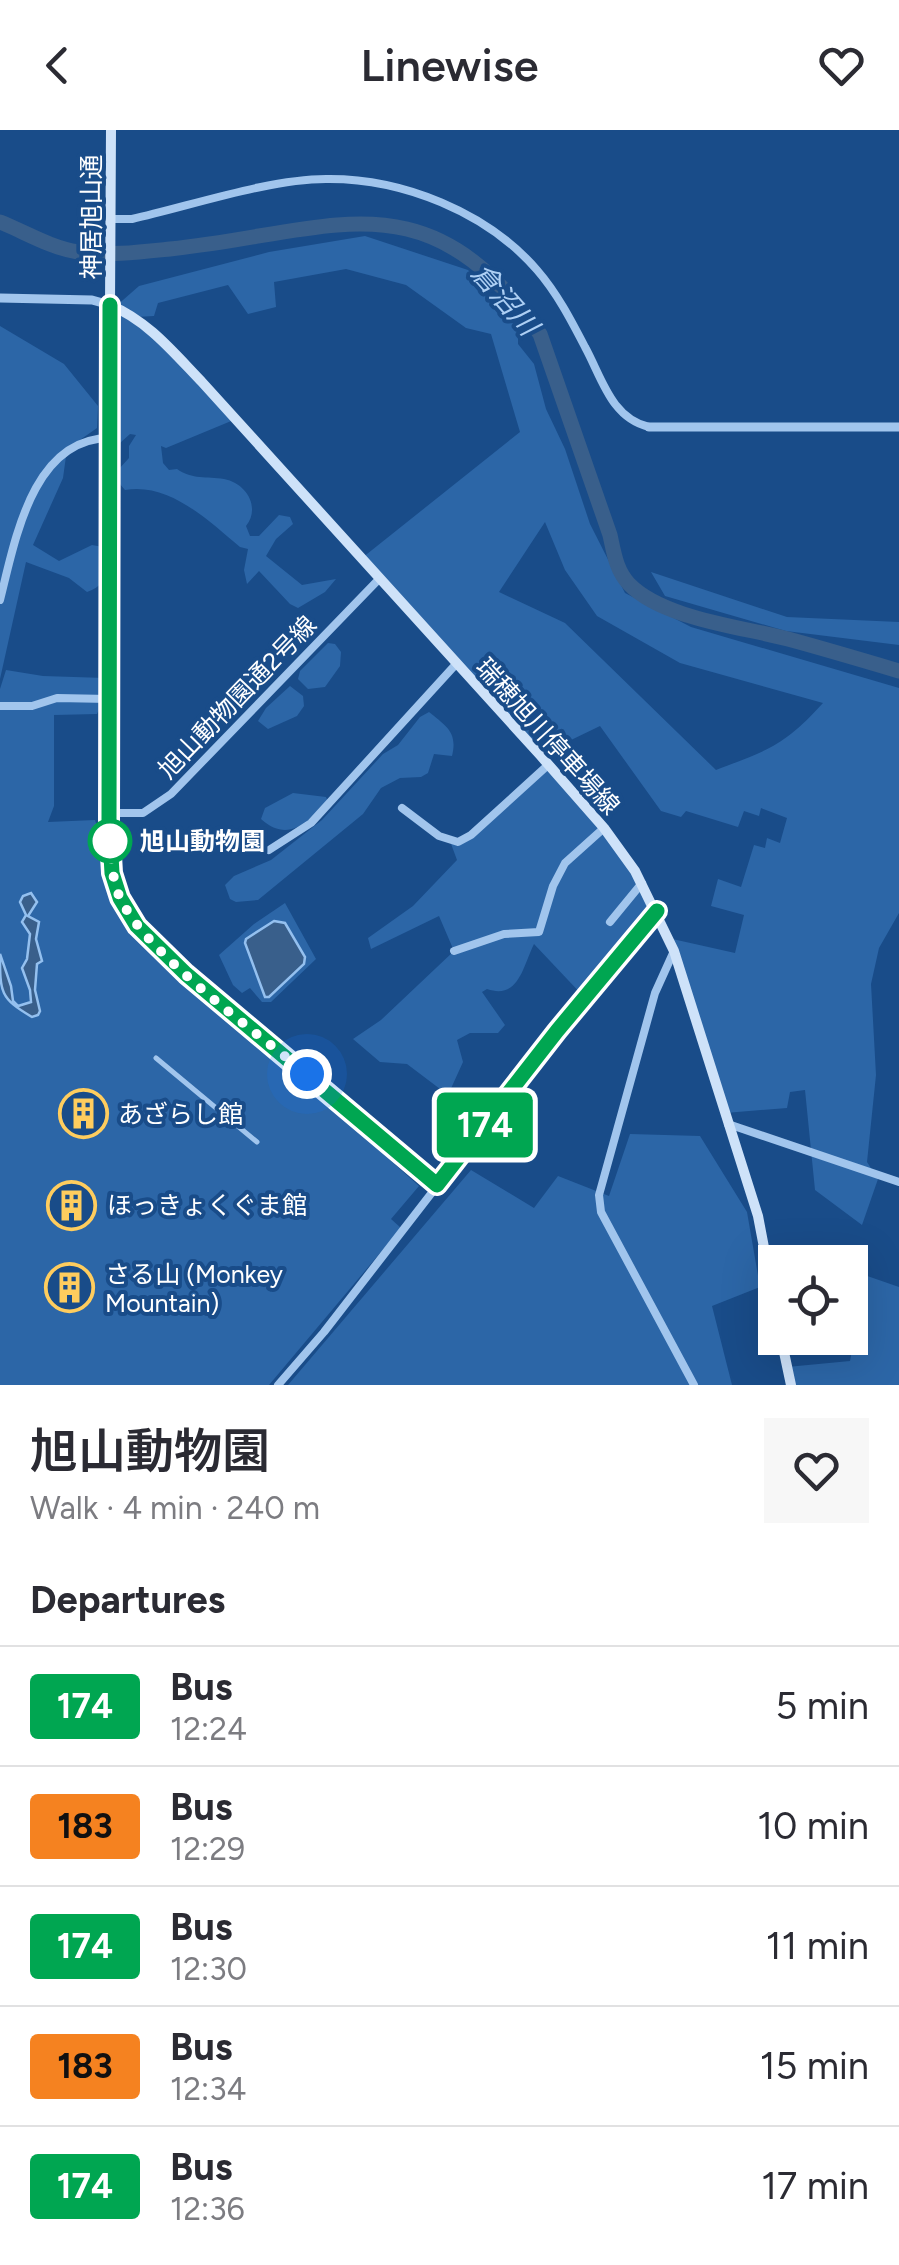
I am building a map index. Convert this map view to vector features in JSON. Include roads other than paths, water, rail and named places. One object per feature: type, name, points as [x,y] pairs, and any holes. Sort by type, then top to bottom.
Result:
[{"type":"main road","name":"神居旭山通","points":[[110,305],[112,130]]},
{"type":"main road","name":"瑞穂旭川停車場線","points":[[110,305],[135,316],[161,340],[604,828],[642,883],[674,951],[758,1216],[764,1245]]},
{"type":"main road","points":[[785,1355],[791,1385]]},
{"type":"street","points":[[111,219],[132,219],[289,183],[324,179],[377,183],[424,197],[488,227],[516,248],[560,303],[615,406],[636,424],[899,427]]},
{"type":"street","points":[[0,298],[92,300],[110,305],[109,814],[112,873],[120,898],[137,926],[186,974],[437,1185]]},
{"type":"street","points":[[0,600],[28,501],[36,488],[63,454],[92,438],[110,438]]},
{"type":"street","name":"旭山動物園通2号線","points":[[109,814],[143,813],[172,794],[380,578]]},
{"type":"street","points":[[269,850],[311,823],[457,663]]},
{"type":"street","points":[[0,706],[32,706],[56,698],[109,699]]},
{"type":"street","points":[[402,808],[439,836],[458,842],[471,835],[548,765]]},
{"type":"street","points":[[454,951],[504,934],[539,932],[553,886],[565,863],[604,828]]},
{"type":"street","points":[[610,922],[642,883]]},
{"type":"street","points":[[278,1385],[324,1332],[557,1031],[657,911]]},
{"type":"street","points":[[674,951],[655,993],[599,1195],[601,1212],[694,1385]]},
{"type":"street","points":[[156,1058],[256,1142]]},
{"type":"street","points":[[728,1124],[899,1182]]},
{"type":"waterway","name":"倉沼川","points":[[0,222],[58,247],[89,253],[159,250],[329,226],[373,224],[416,231],[457,250],[498,283],[540,334],[616,561],[629,584],[644,596],[682,614],[899,671]]},
{"type":"place","name":"旭山動物園","points":[[110,841]]},
{"type":"place","name":"あざらし館","points":[[83,1114]]},
{"type":"place","name":"ほっきょくぐま館","points":[[72,1205]]},
{"type":"place","name":"さる山 (Monkey Mountain)","points":[[70,1288]]}]
